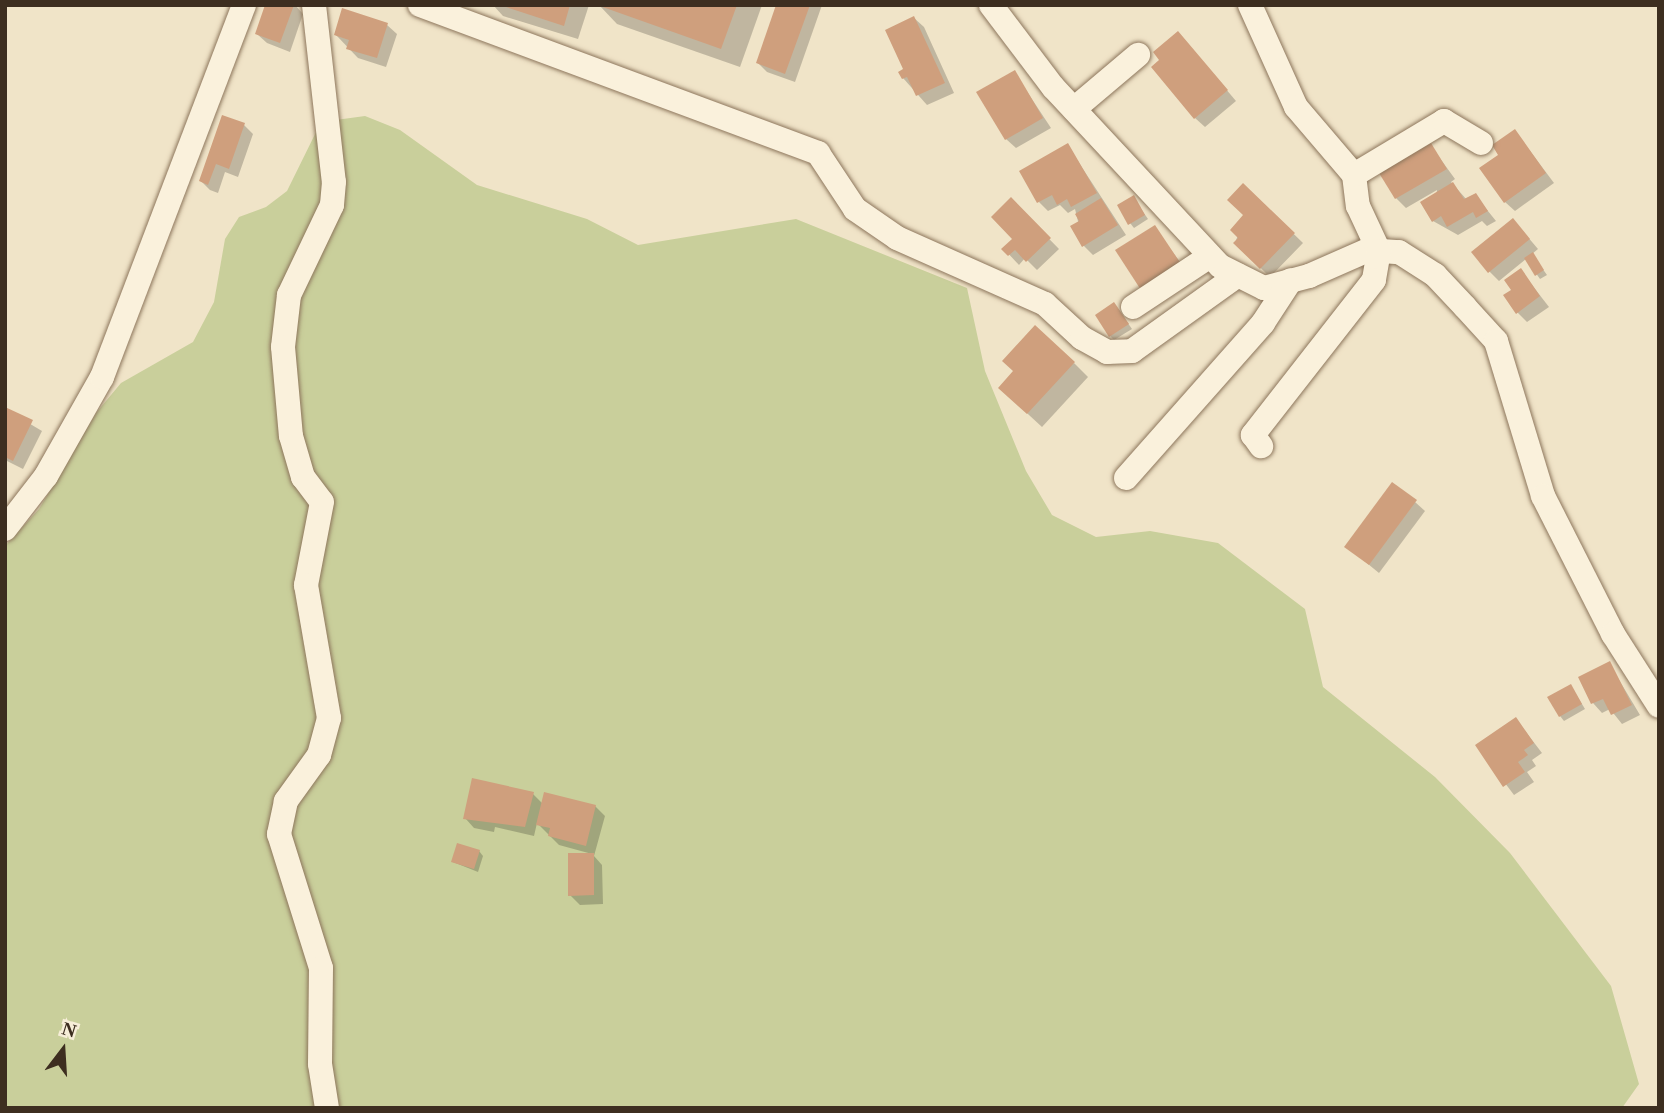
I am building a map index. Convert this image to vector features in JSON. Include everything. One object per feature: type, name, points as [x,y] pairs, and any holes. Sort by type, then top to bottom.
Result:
[{"type":"street","points":[[11,517],[102,377],[244,5]]},
{"type":"street","points":[[314,5],[334,182],[332,205],[289,295],[283,347],[291,436],[303,477],[322,502],[306,585],[330,718],[319,755],[286,801],[279,834],[321,968],[320,1064],[327,1108]]},
{"type":"street","points":[[420,5],[818,153],[855,209],[897,238],[1045,304],[1082,338],[1107,352],[1132,351],[1238,275]]},
{"type":"street","points":[[991,5],[1074,110],[1210,256],[1238,275],[1264,288],[1368,250],[1399,252],[1435,275],[1496,341],[1543,496],[1613,634],[1659,706]]},
{"type":"street","points":[[1250,5],[1296,107],[1354,175],[1358,206],[1379,251],[1374,280],[1253,435],[1261,446]]},
{"type":"street","points":[[1074,110],[1138,55]]},
{"type":"street","points":[[1354,175],[1444,121],[1481,143]]},
{"type":"street","points":[[1133,307],[1210,256]]},
{"type":"street","points":[[1126,478],[1263,323],[1291,280]]},
{"type":"green space","points":[[365,116],[400,130],[477,185],[587,219],[638,245],[796,219],[967,288],[985,371],[1026,471],[1052,515],[1096,537],[1150,531],[1218,543],[1305,609],[1323,687],[1435,777],[1510,853],[1611,986],[1639,1084],[1622,1108],[5,1108],[5,546],[39,509],[96,413],[121,383],[193,342],[214,302],[225,239],[239,217],[266,207],[287,191],[321,122]]},
{"type":"building","points":[[265,5],[294,5],[280,43],[255,34]]},
{"type":"building","points":[[500,5],[570,5],[564,26]]},
{"type":"building","points":[[597,5],[737,5],[721,49]]},
{"type":"building","points":[[776,5],[810,5],[785,74],[756,63]]},
{"type":"building","points":[[342,8],[388,23],[377,58],[346,49],[349,40],[334,35]]},
{"type":"building","points":[[914,16],[945,83],[916,96],[907,77],[902,79],[898,72],[903,69],[885,30]]},
{"type":"building","points":[[1178,31],[1228,90],[1194,119],[1151,67],[1159,60],[1153,52]]},
{"type":"building","points":[[1015,70],[1043,118],[1005,140],[976,92]]},
{"type":"building","points":[[222,115],[245,123],[229,169],[216,164],[208,185],[199,181]]},
{"type":"building","points":[[1515,129],[1546,173],[1504,203],[1479,168],[1498,155],[1492,145]]},
{"type":"building","points":[[1068,143],[1097,193],[1071,207],[1067,199],[1057,205],[1052,195],[1037,203],[1019,171]]},
{"type":"building","points":[[1431,143],[1447,169],[1395,199],[1379,173]]},
{"type":"building","points":[[1453,182],[1464,199],[1476,193],[1488,211],[1476,218],[1473,212],[1447,227],[1441,216],[1432,222],[1420,202]]},
{"type":"building","points":[[1243,183],[1295,233],[1260,269],[1233,243],[1238,238],[1230,230],[1243,215],[1227,200]]},
{"type":"building","points":[[1134,195],[1145,215],[1128,225],[1117,205]]},
{"type":"building","points":[[1011,197],[1051,238],[1026,262],[1015,250],[1008,256],[1001,249],[1012,239],[991,217]]},
{"type":"building","points":[[1101,198],[1118,225],[1082,247],[1070,226],[1079,221],[1075,214]]},
{"type":"building","points":[[1513,218],[1530,239],[1488,273],[1471,252]]},
{"type":"building","points":[[1155,225],[1181,264],[1141,290],[1115,250]]},
{"type":"building","points":[[1533,252],[1544,270],[1535,276],[1524,258]]},
{"type":"building","points":[[1521,268],[1540,296],[1516,314],[1503,295],[1511,290],[1504,280]]},
{"type":"building","points":[[1114,302],[1129,324],[1109,337],[1095,315]]},
{"type":"building","points":[[1035,325],[1075,362],[1027,414],[998,388],[1013,371],[1002,361]]},
{"type":"building","points":[[5,407],[33,420],[13,461],[5,457]]},
{"type":"building","points":[[1392,482],[1417,500],[1369,565],[1344,547]]},
{"type":"building","points":[[1610,661],[1632,705],[1611,715],[1603,699],[1591,704],[1578,677]]},
{"type":"building","points":[[1571,684],[1582,704],[1559,717],[1547,697]]},
{"type":"building","points":[[1516,717],[1534,743],[1524,750],[1528,755],[1518,762],[1525,772],[1503,787],[1475,745]]},
{"type":"building","points":[[472,778],[534,792],[525,827],[463,819]]},
{"type":"building","points":[[544,792],[596,805],[586,846],[548,836],[550,828],[536,825]]},
{"type":"building","points":[[457,843],[480,850],[474,869],[451,862]]},
{"type":"building","points":[[568,853],[594,853],[594,895],[568,896]]}]
